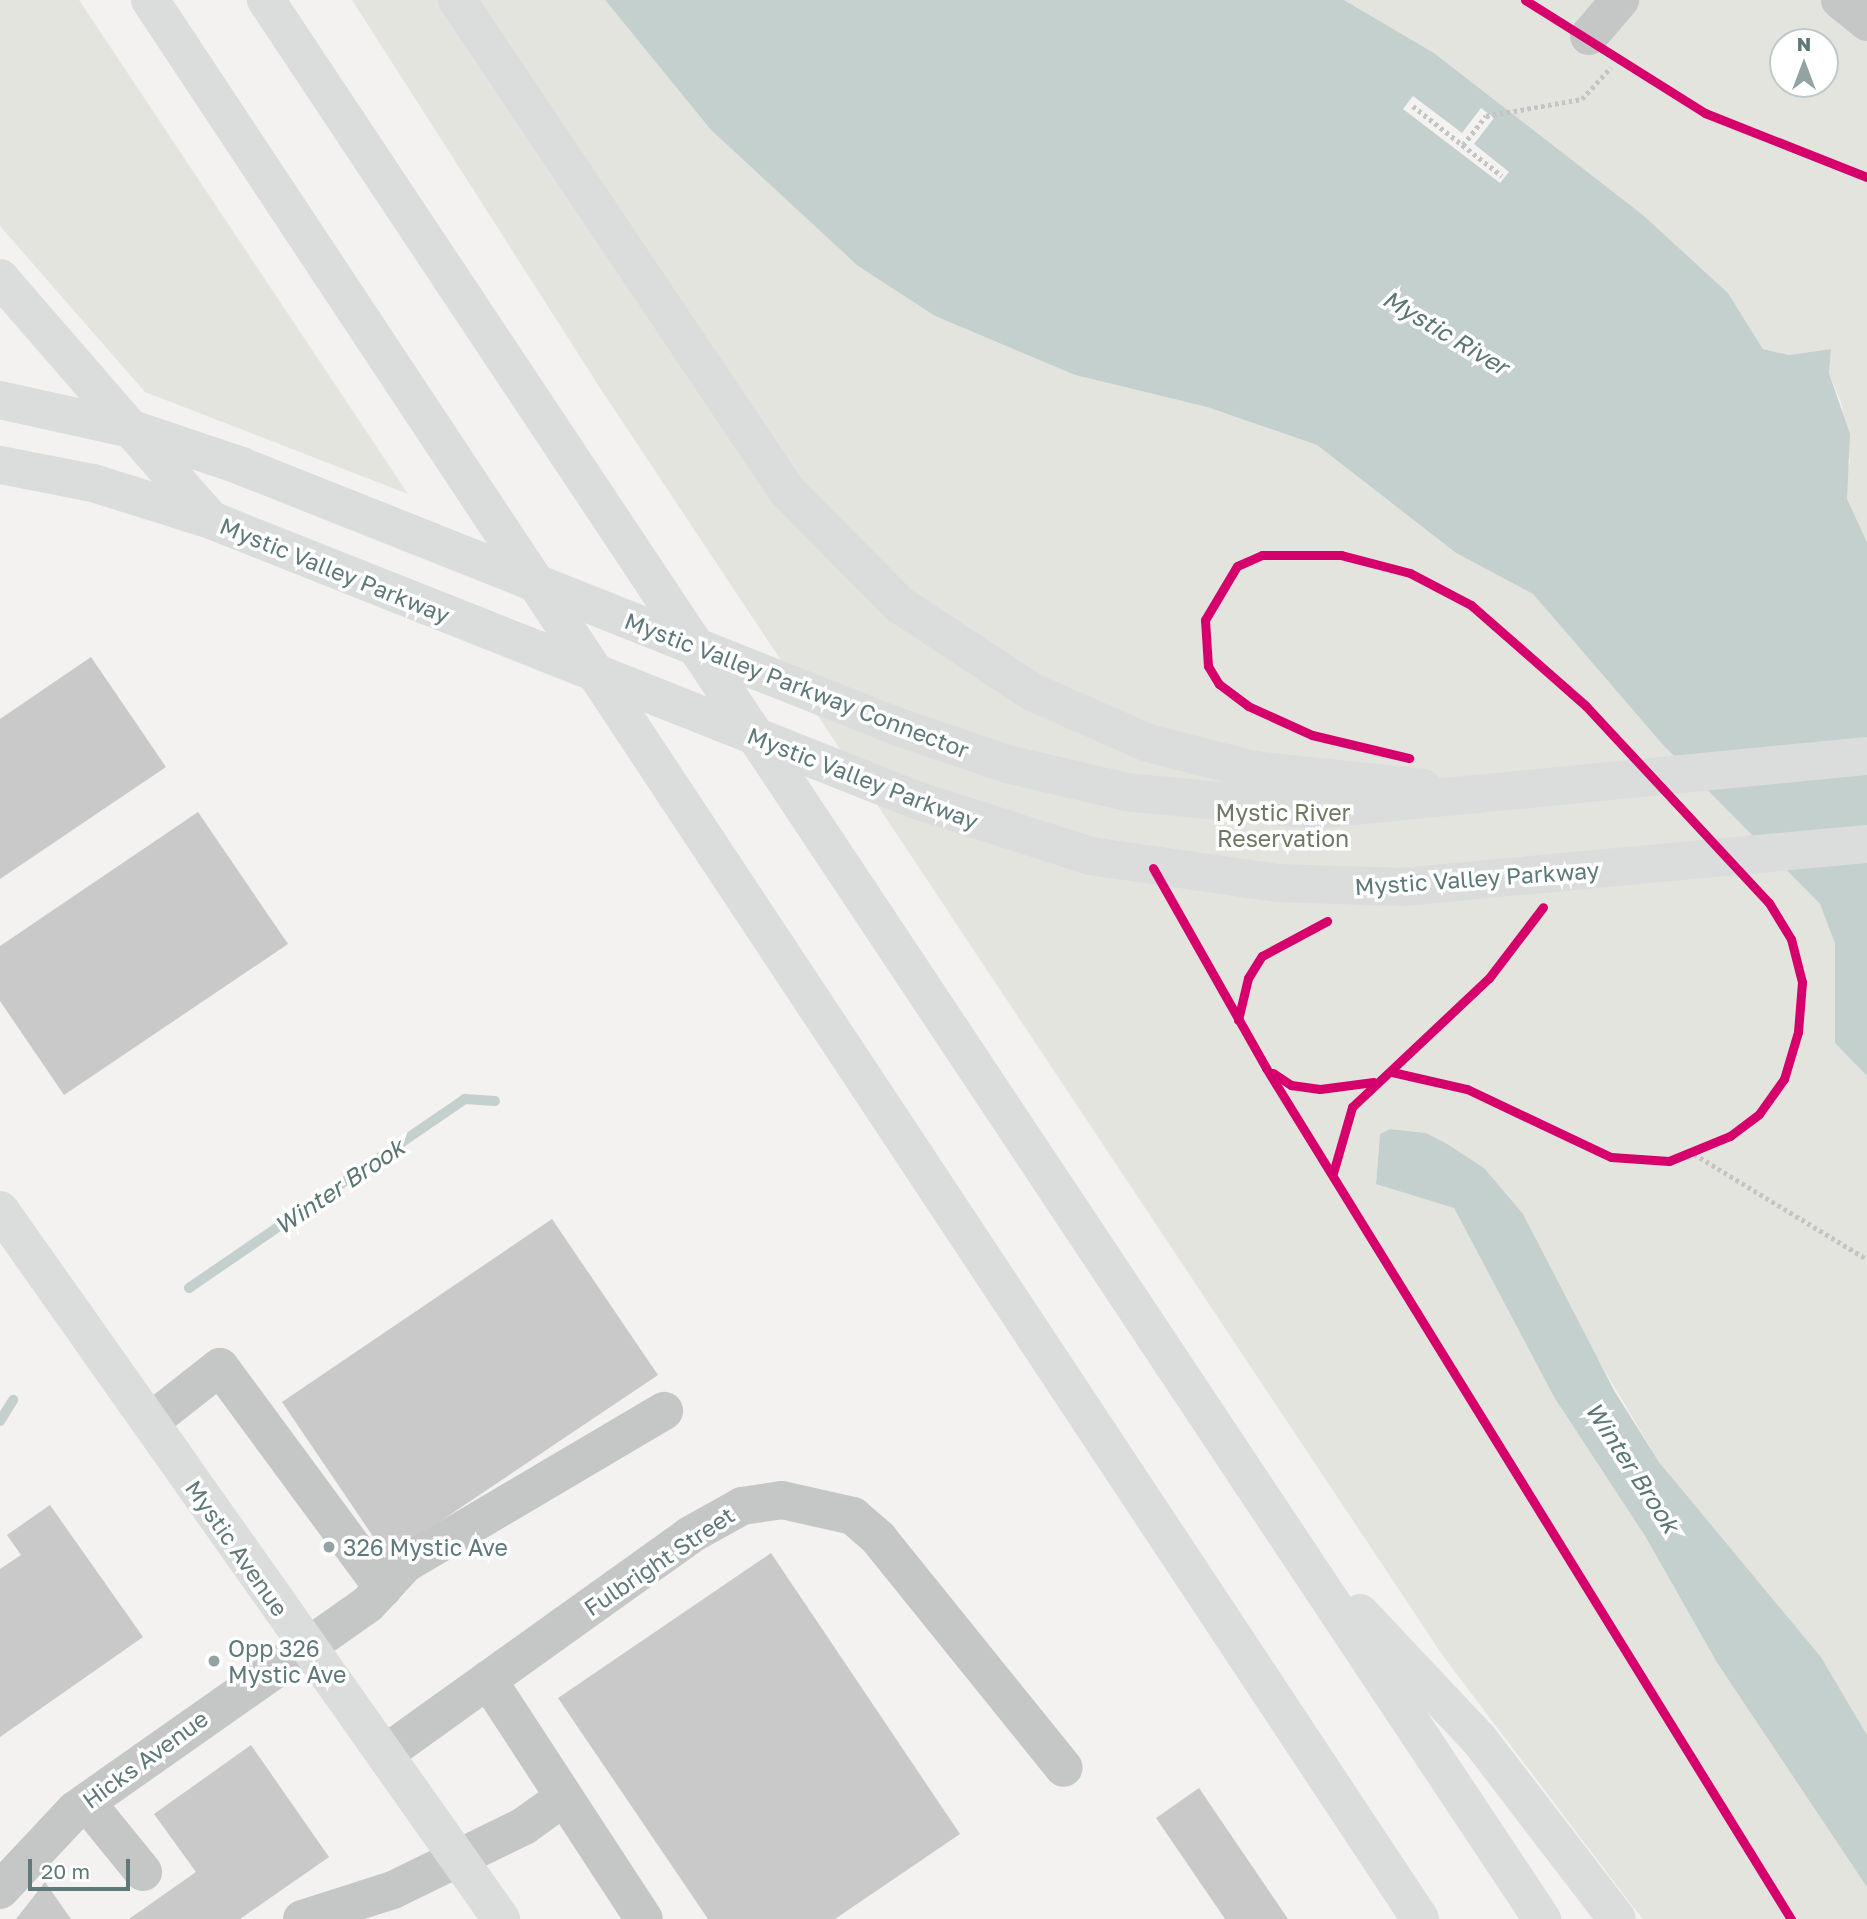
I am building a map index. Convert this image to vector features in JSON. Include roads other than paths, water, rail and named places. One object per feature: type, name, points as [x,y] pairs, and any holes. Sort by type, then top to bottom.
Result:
[{"type":"main road","points":[[150,0],[1420,1919]]},
{"type":"main road","points":[[265,0],[1542,1919]]},
{"type":"main road","points":[[457,0],[787,491],[853,564],[967,653],[1115,731],[1253,770],[1432,788],[1624,779],[1867,756]]},
{"type":"main road","name":"Mystic Valley Parkway","points":[[0,278],[211,520],[916,800],[1090,856],[1339,887],[1476,883],[1867,844]]},
{"type":"main road","name":"Mystic Valley Parkway Connector","points":[[0,400],[131,429],[241,466],[893,725],[1066,779],[1190,802],[1312,810],[1624,779]]},
{"type":"main road","points":[[0,465],[127,492],[211,520]]},
{"type":"main road","name":"Mystic Avenue","points":[[0,1210],[305,1646],[386,1753],[458,1855],[500,1919]]},
{"type":"main road","points":[[1287,1536],[1478,1738],[1617,1919]]},
{"type":"street","points":[[1604,46],[1620,0]]},
{"type":"street","points":[[1840,0],[1867,22]]},
{"type":"street","points":[[150,1422],[220,1367],[383,1588]]},
{"type":"street","name":"Hicks Avenue","points":[[0,1890],[87,1803],[383,1588],[405,1564],[664,1411]]},
{"type":"street","name":"Fulbright Street","points":[[386,1753],[637,1571],[742,1506],[817,1503],[853,1516],[879,1539],[1064,1768]]},
{"type":"street","points":[[488,1680],[644,1919]]},
{"type":"street","points":[[302,1919],[393,1890],[458,1855],[524,1826],[564,1797]]},
{"type":"street","points":[[87,1803],[143,1872]]},
{"type":"water","name":"Mystic River","points":[[605,0],[1344,0],[1434,53],[1643,215],[1728,293],[1763,349],[1789,355],[1831,349],[1829,373],[1850,434],[1847,499],[1867,542],[1867,1076],[1835,1043],[1835,944],[1820,904],[1663,745],[1533,594],[1456,553],[1317,445],[1207,407],[1075,375],[935,316],[858,266],[711,130]]},
{"type":"water","points":[[1390,1129],[1426,1133],[1447,1144],[1484,1168],[1523,1214],[1615,1392],[1659,1462],[1821,1657],[1867,1735],[1867,1887],[1716,1661],[1645,1536],[1554,1397],[1454,1208],[1376,1184],[1380,1134]]},
{"type":"waterway","name":"Winter Brook","points":[[189,1288],[465,1099],[495,1101]]},
{"type":"waterway","name":"Winter Brook","points":[[0,1421],[13,1400]]},
{"type":"place","name":"326 Mystic Ave","points":[[329,1547]]},
{"type":"place","name":"Opp 326 Mystic Ave","points":[[214,1661]]},
{"type":"park label","name":"Mystic River Reservation","points":[[1283,825]]}]
